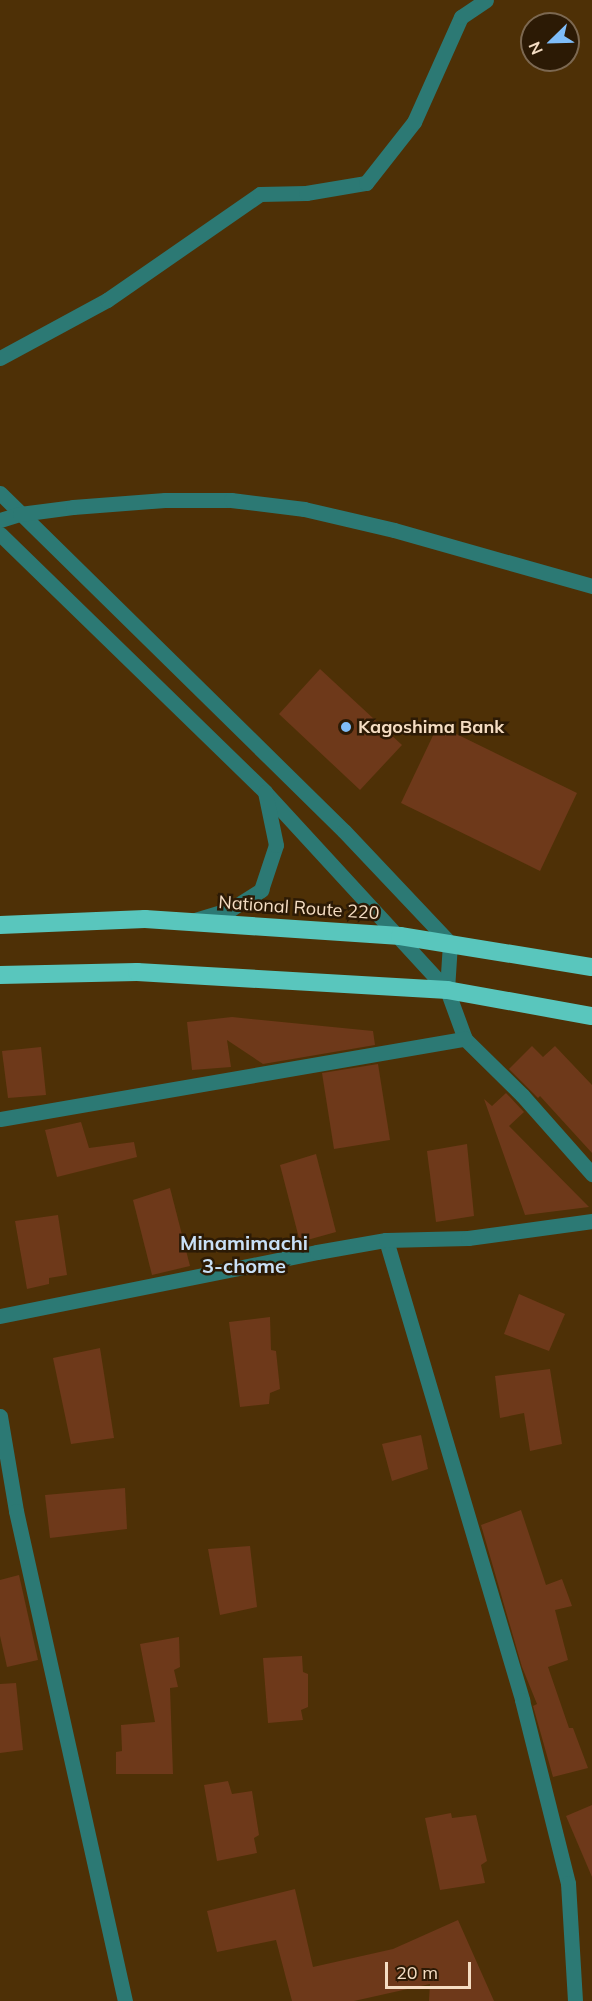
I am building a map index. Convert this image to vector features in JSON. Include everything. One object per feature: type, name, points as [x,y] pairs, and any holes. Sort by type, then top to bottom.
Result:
[{"type":"highway","name":"National Route 220","points":[[0,925],[145,919],[400,936],[592,967]]},
{"type":"highway","points":[[0,975],[137,972],[447,990],[592,1016]]},
{"type":"street","points":[[0,358],[107,300],[260,194],[306,192],[366,183],[414,123],[461,17],[486,0]]},
{"type":"street","points":[[0,493],[345,831],[450,944],[447,990]]},
{"type":"street","points":[[0,520],[20,514],[165,500],[231,500],[304,509],[394,530],[592,586]]},
{"type":"street","points":[[0,534],[265,792],[400,936],[447,990],[465,1039],[522,1095],[592,1174]]},
{"type":"street","points":[[190,922],[231,909],[261,890],[276,845],[265,792]]},
{"type":"street","points":[[0,1119],[465,1039]]},
{"type":"street","points":[[0,1316],[386,1240],[468,1238],[592,1221]]},
{"type":"street","points":[[386,1240],[522,1700],[568,1883],[575,2001]]},
{"type":"street","points":[[0,1416],[16,1511],[125,2001]]},
{"type":"building","points":[[320,669],[402,745],[360,790],[279,714]]},
{"type":"building","points":[[438,725],[577,793],[540,871],[401,803]]},
{"type":"building","points":[[232,1017],[373,1031],[375,1045],[263,1064],[227,1040],[231,1067],[192,1070],[187,1022]]},
{"type":"building","points":[[532,1046],[543,1057],[555,1046],[592,1085],[592,1153],[540,1096],[538,1098],[509,1069]]},
{"type":"building","points":[[41,1047],[46,1095],[8,1098],[2,1051]]},
{"type":"building","points":[[378,1064],[390,1140],[334,1149],[322,1073]]},
{"type":"building","points":[[506,1093],[524,1112],[509,1126],[589,1207],[525,1215],[484,1099],[492,1106]]},
{"type":"building","points":[[81,1122],[89,1148],[134,1142],[137,1157],[57,1177],[45,1130]]},
{"type":"building","points":[[467,1144],[474,1216],[436,1222],[427,1151]]},
{"type":"building","points":[[316,1154],[336,1232],[300,1242],[280,1165]]},
{"type":"building","points":[[170,1188],[190,1266],[152,1275],[133,1200]]},
{"type":"building","points":[[58,1215],[67,1275],[49,1278],[49,1284],[27,1289],[15,1221]]},
{"type":"building","points":[[519,1294],[565,1314],[549,1351],[504,1334]]},
{"type":"building","points":[[270,1317],[271,1350],[276,1351],[280,1389],[270,1393],[269,1404],[240,1407],[229,1322]]},
{"type":"building","points":[[100,1348],[114,1438],[71,1444],[53,1358]]},
{"type":"building","points":[[550,1369],[562,1444],[530,1451],[524,1413],[500,1418],[495,1376]]},
{"type":"building","points":[[421,1435],[428,1469],[392,1481],[382,1444]]},
{"type":"building","points":[[125,1488],[127,1529],[50,1538],[45,1495]]},
{"type":"building","points":[[521,1510],[546,1585],[562,1579],[572,1606],[555,1610],[568,1660],[548,1667],[569,1728],[573,1728],[588,1768],[553,1777],[533,1706],[537,1704],[522,1667],[481,1525]]},
{"type":"building","points":[[250,1546],[257,1607],[220,1615],[208,1549]]},
{"type":"building","points":[[19,1575],[38,1660],[7,1667],[0,1636],[0,1580]]},
{"type":"building","points":[[179,1637],[180,1667],[174,1670],[178,1687],[170,1688],[173,1774],[116,1774],[116,1752],[122,1751],[121,1725],[155,1722],[140,1644]]},
{"type":"building","points":[[302,1656],[303,1672],[308,1674],[308,1707],[301,1710],[303,1720],[268,1723],[263,1658]]},
{"type":"building","points":[[16,1683],[23,1750],[0,1753],[0,1684]]},
{"type":"building","points":[[228,1781],[232,1794],[252,1791],[259,1835],[254,1838],[257,1853],[217,1861],[204,1785]]},
{"type":"building","points":[[592,1805],[592,1877],[566,1816]]},
{"type":"building","points":[[451,1813],[452,1818],[476,1815],[487,1861],[481,1865],[485,1883],[440,1890],[425,1818]]},
{"type":"building","points":[[295,1889],[313,1967],[393,1949],[458,1920],[494,2001],[429,2001],[430,1984],[354,2001],[292,2001],[276,1940],[217,1952],[207,1911]]},
{"type":"place","name":"Kagoshima Bank","points":[[346,727]]},
{"type":"district","name":"Minamimachi 3-chome","points":[[244,1254]]}]
